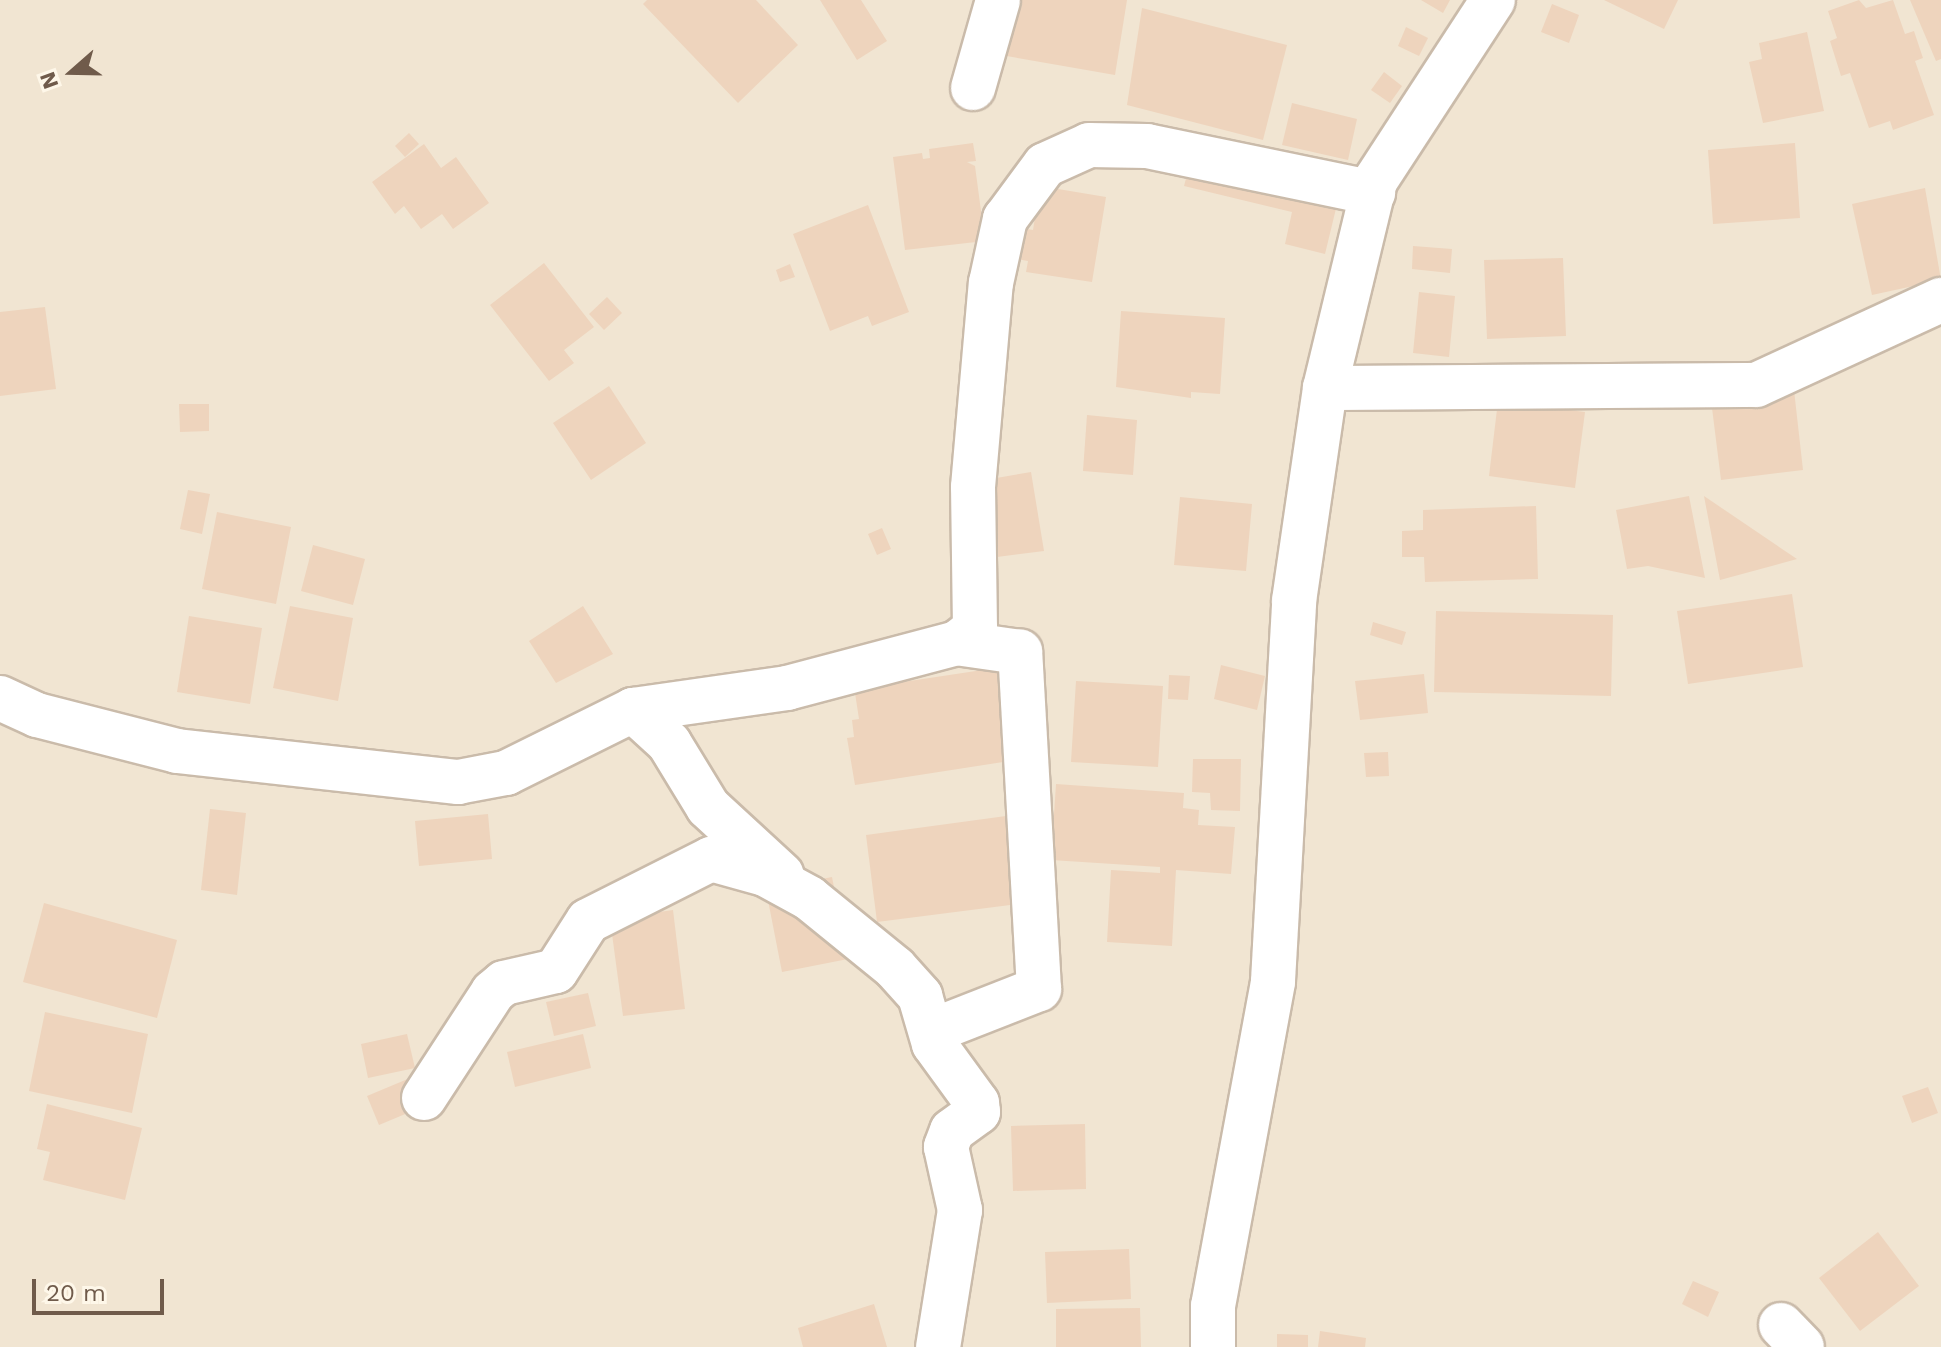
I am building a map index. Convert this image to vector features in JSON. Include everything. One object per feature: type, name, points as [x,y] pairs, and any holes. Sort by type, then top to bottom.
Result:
[{"type":"street","points":[[973,88],[998,0]]},
{"type":"street","points":[[1213,1347],[1213,1306],[1273,981],[1294,601],[1325,388],[1373,193],[1493,0]]},
{"type":"street","points":[[957,643],[975,629],[973,487],[991,283],[1005,219],[1045,165],[1089,145],[1147,146],[1373,193]]},
{"type":"street","points":[[1325,388],[1756,385],[1941,300]]},
{"type":"street","points":[[0,698],[37,715],[177,751],[458,782],[506,773],[633,710],[787,688],[957,643],[1020,652],[1039,989],[933,1038]]},
{"type":"street","points":[[633,710],[669,743],[708,807],[762,852],[794,889],[895,968],[920,996],[933,1038],[977,1103],[978,1112],[952,1131],[946,1147],[960,1210],[938,1347]]},
{"type":"street","points":[[424,1098],[493,992],[504,983],[556,971],[588,921],[711,859],[794,889]]},
{"type":"shaded area","points":[[0,0],[1941,0],[1941,1347],[0,1347]]},
{"type":"building","points":[[647,0],[756,0],[798,45],[738,103],[643,4]]},
{"type":"building","points":[[820,0],[861,0],[887,41],[857,60]]},
{"type":"building","points":[[1010,0],[1127,0],[1115,75],[1001,55]]},
{"type":"building","points":[[1421,0],[1450,0],[1443,13]]},
{"type":"building","points":[[1604,0],[1678,0],[1664,29]]},
{"type":"building","points":[[1859,0],[1866,8],[1893,0],[1905,34],[1914,31],[1923,58],[1915,61],[1934,115],[1893,130],[1890,121],[1869,128],[1850,73],[1841,76],[1830,41],[1837,38],[1828,11]]},
{"type":"building","points":[[1910,0],[1941,0],[1941,59],[1936,61]]},
{"type":"building","points":[[1552,4],[1579,15],[1569,43],[1541,32]]},
{"type":"building","points":[[1142,8],[1287,45],[1263,140],[1127,105]]},
{"type":"building","points":[[1406,27],[1428,38],[1419,56],[1398,46]]},
{"type":"building","points":[[1807,32],[1824,111],[1763,123],[1749,62],[1762,59],[1759,43]]},
{"type":"building","points":[[1384,72],[1402,86],[1390,103],[1371,90]]},
{"type":"building","points":[[1292,103],[1357,119],[1348,160],[1282,145]]},
{"type":"building","points":[[409,133],[419,144],[405,157],[395,146]]},
{"type":"building","points":[[973,143],[976,161],[967,162],[975,166],[985,241],[905,250],[893,157],[922,153],[923,159],[930,158],[929,149]]},
{"type":"building","points":[[1795,143],[1800,218],[1713,224],[1708,150]]},
{"type":"building","points":[[424,144],[441,168],[456,157],[489,203],[453,229],[442,214],[421,229],[404,206],[395,214],[372,182]]},
{"type":"building","points":[[1192,156],[1340,192],[1325,254],[1285,244],[1292,212],[1184,186]]},
{"type":"building","points":[[1040,186],[1106,197],[1092,282],[1026,272],[1028,261],[1017,259],[1021,228],[1033,230]]},
{"type":"building","points":[[1925,188],[1941,280],[1872,295],[1852,204]]},
{"type":"building","points":[[868,205],[909,312],[872,326],[868,316],[830,331],[793,234]]},
{"type":"building","points":[[1413,246],[1452,249],[1450,273],[1412,269]]},
{"type":"building","points":[[1563,258],[1566,336],[1487,339],[1484,260]]},
{"type":"building","points":[[544,263],[594,327],[564,350],[574,363],[549,381],[490,305]]},
{"type":"building","points":[[790,264],[795,277],[780,282],[776,270]]},
{"type":"building","points":[[1419,292],[1455,296],[1449,357],[1413,353]]},
{"type":"building","points":[[607,297],[622,313],[604,330],[589,314]]},
{"type":"building","points":[[45,307],[56,389],[0,396],[0,312]]},
{"type":"building","points":[[1121,311],[1225,318],[1220,394],[1191,392],[1191,398],[1116,387]]},
{"type":"building","points":[[609,386],[646,443],[591,480],[553,423]]},
{"type":"building","points":[[1794,390],[1803,470],[1721,480],[1711,400]]},
{"type":"building","points":[[1498,401],[1585,412],[1575,488],[1489,476]]},
{"type":"building","points":[[179,404],[209,404],[209,431],[180,432]]},
{"type":"building","points":[[1087,415],[1137,420],[1133,475],[1083,471]]},
{"type":"building","points":[[1031,472],[1044,551],[997,557],[985,480]]},
{"type":"building","points":[[188,490],[210,494],[202,534],[180,529]]},
{"type":"building","points":[[1689,496],[1705,578],[1648,566],[1627,569],[1616,510]]},
{"type":"building","points":[[1704,496],[1797,559],[1720,580]]},
{"type":"building","points":[[1180,497],[1252,504],[1246,571],[1174,565]]},
{"type":"building","points":[[1536,506],[1538,579],[1425,582],[1424,557],[1402,557],[1402,531],[1423,530],[1423,510]]},
{"type":"building","points":[[217,512],[291,527],[276,604],[202,589]]},
{"type":"building","points":[[882,528],[891,549],[877,555],[868,534]]},
{"type":"building","points":[[313,545],[365,559],[353,605],[301,591]]},
{"type":"building","points":[[1792,594],[1803,667],[1688,684],[1677,611]]},
{"type":"building","points":[[290,606],[353,618],[338,701],[273,688]]},
{"type":"building","points":[[583,606],[613,654],[556,683],[529,641]]},
{"type":"building","points":[[1436,611],[1613,615],[1611,696],[1434,692]]},
{"type":"building","points":[[189,616],[262,628],[250,704],[177,692]]},
{"type":"building","points":[[1373,622],[1406,632],[1402,645],[1370,635]]},
{"type":"building","points":[[1221,665],[1265,676],[1257,710],[1214,699]]},
{"type":"building","points":[[1009,666],[1016,760],[855,785],[847,738],[854,737],[852,720],[859,719],[853,680],[883,685]]},
{"type":"building","points":[[1424,674],[1428,713],[1360,720],[1355,681]]},
{"type":"building","points":[[1169,675],[1190,676],[1188,700],[1168,699]]},
{"type":"building","points":[[1076,681],[1163,686],[1158,767],[1071,762]]},
{"type":"building","points":[[1388,752],[1389,776],[1366,777],[1364,753]]},
{"type":"building","points":[[1193,759],[1241,759],[1240,811],[1211,810],[1210,793],[1192,792]]},
{"type":"building","points":[[1056,784],[1184,793],[1183,808],[1199,810],[1198,825],[1235,827],[1231,874],[1176,870],[1172,946],[1107,942],[1111,870],[1160,873],[1160,867],[1051,860]]},
{"type":"building","points":[[210,809],[246,813],[237,895],[201,890]]},
{"type":"building","points":[[488,814],[492,859],[419,866],[415,821]]},
{"type":"building","points":[[1006,816],[1018,904],[877,922],[866,835]]},
{"type":"building","points":[[832,877],[848,959],[782,972],[766,890]]},
{"type":"building","points":[[44,903],[177,940],[157,1018],[23,982]]},
{"type":"building","points":[[673,910],[685,1009],[623,1016],[610,919]]},
{"type":"building","points":[[588,993],[596,1026],[554,1036],[546,1002]]},
{"type":"building","points":[[45,1012],[148,1034],[132,1113],[29,1091]]},
{"type":"building","points":[[407,1034],[415,1068],[368,1078],[361,1044]]},
{"type":"building","points":[[583,1034],[591,1068],[515,1087],[507,1052]]},
{"type":"building","points":[[422,1073],[434,1102],[379,1125],[367,1096]]},
{"type":"building","points":[[1928,1087],[1938,1113],[1912,1123],[1902,1096]]},
{"type":"building","points":[[47,1104],[142,1128],[125,1200],[43,1180],[50,1152],[37,1149]]},
{"type":"building","points":[[1085,1124],[1086,1189],[1013,1191],[1011,1126]]},
{"type":"building","points":[[1878,1232],[1919,1286],[1860,1331],[1819,1278]]},
{"type":"building","points":[[1129,1249],[1131,1299],[1047,1303],[1045,1252]]},
{"type":"building","points":[[1693,1281],[1719,1292],[1708,1317],[1682,1304]]},
{"type":"building","points":[[874,1304],[887,1347],[803,1347],[798,1328]]},
{"type":"building","points":[[1140,1308],[1141,1347],[1056,1347],[1056,1309]]},
{"type":"building","points":[[1320,1331],[1366,1338],[1365,1347],[1318,1347]]},
{"type":"building","points":[[1277,1334],[1308,1335],[1308,1347],[1277,1347]]}]
